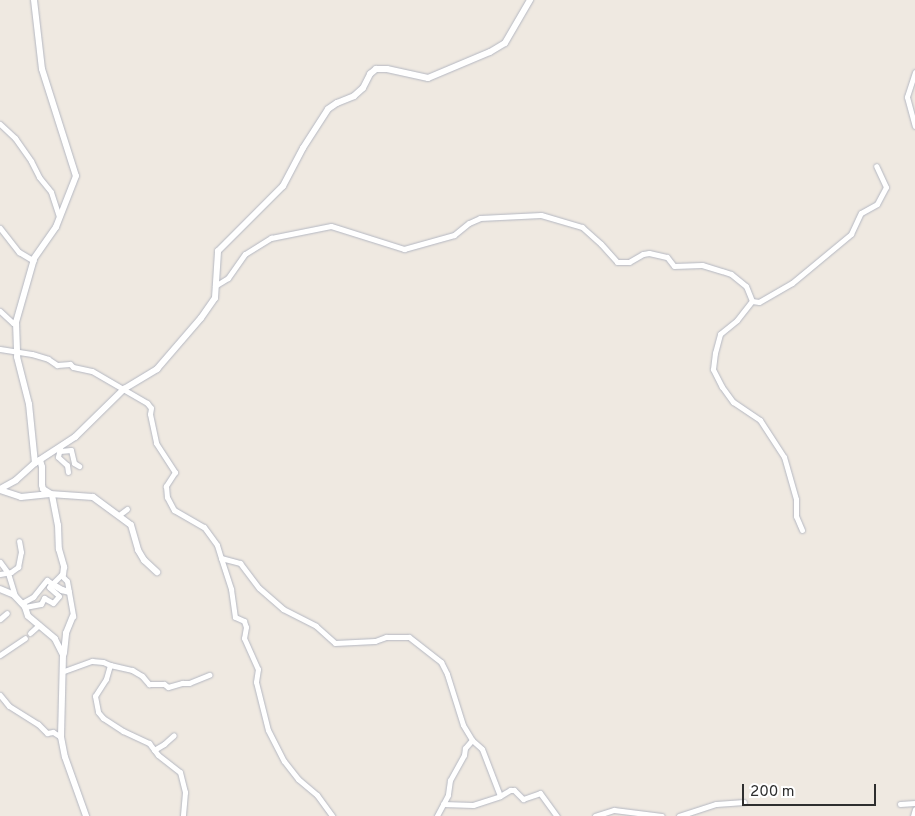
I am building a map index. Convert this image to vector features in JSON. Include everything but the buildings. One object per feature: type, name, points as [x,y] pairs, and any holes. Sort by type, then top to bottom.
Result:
[{"type":"street","points":[[34,0],[42,69],[76,176],[56,227],[34,261],[16,322],[17,353],[29,404],[38,462],[42,467],[43,489],[52,495],[58,525],[59,549],[64,567],[63,575],[70,592],[72,616],[66,633],[63,656],[64,672],[60,704],[61,737],[65,757],[86,816]]},
{"type":"street","points":[[0,489],[16,480],[38,462],[76,437],[124,389],[157,369],[201,318],[214,298],[218,251],[283,186],[303,148],[332,105],[354,96],[363,88],[370,74],[376,69],[387,69],[428,78],[490,52],[504,43],[510,36],[530,0]]},
{"type":"street","points":[[915,72],[907,97],[915,126]]},
{"type":"street","points":[[0,124],[15,138],[32,161],[39,177],[51,192],[59,217]]},
{"type":"street","points":[[752,301],[759,302],[785,288],[851,234],[861,213],[875,206],[884,192],[886,184],[876,166]]},
{"type":"street","points":[[214,286],[228,278],[245,254],[270,238],[331,226],[404,249],[449,238],[472,221],[480,218],[541,215],[582,227],[617,262],[629,262],[643,254],[649,253],[667,257],[674,266],[702,264],[731,274],[746,286],[752,301]]},
{"type":"street","points":[[0,228],[19,252],[34,261]]},
{"type":"street","points":[[752,301],[738,320],[720,334],[713,366],[714,373],[733,402],[760,420],[784,457],[796,499],[796,516],[802,530]]},
{"type":"street","points":[[0,311],[13,323],[16,322]]},
{"type":"street","points":[[0,349],[32,354],[48,359],[57,365],[70,364],[73,367],[92,371],[147,403],[151,408],[150,414],[156,444],[175,472],[166,486],[168,497],[174,510],[204,528],[217,545],[222,558],[232,589],[235,617],[244,621],[246,627],[244,638],[258,669],[256,682],[268,730],[284,761],[298,779],[317,795],[332,816]]},
{"type":"street","points":[[60,449],[71,450],[74,463],[79,466]]},
{"type":"street","points":[[60,449],[58,457],[67,465],[68,472]]},
{"type":"street","points":[[0,489],[21,498],[52,495],[93,497],[131,525],[138,550],[144,560],[157,572]]},
{"type":"street","points":[[119,515],[127,509]]},
{"type":"street","points":[[0,574],[8,573],[18,567],[21,552],[19,541]]},
{"type":"street","points":[[222,558],[240,563],[259,588],[284,609],[316,626],[335,643],[374,641],[386,637],[409,637],[441,662],[463,725],[472,740],[482,749],[500,796]]},
{"type":"street","points":[[0,562],[8,573],[15,596]]},
{"type":"street","points":[[23,605],[41,604],[44,598],[53,603],[59,596],[49,587],[63,575]]},
{"type":"street","points":[[23,605],[33,597],[47,580],[62,590],[70,592]]},
{"type":"street","points":[[0,589],[15,596],[23,605],[28,616],[55,639],[63,656]]},
{"type":"street","points":[[0,619],[6,613]]},
{"type":"street","points":[[30,633],[39,625]]},
{"type":"street","points":[[0,654],[24,638]]},
{"type":"street","points":[[64,672],[92,661],[103,662],[110,666],[132,670],[142,676],[149,684],[164,684],[168,687],[189,683],[210,675]]},
{"type":"street","points":[[110,666],[106,679],[95,696],[98,712],[109,722],[149,743],[154,750],[174,766],[182,776],[185,792],[184,816]]},
{"type":"street","points":[[0,695],[9,706],[38,724],[47,733],[53,732],[61,737]]},
{"type":"street","points":[[154,750],[164,744],[174,734]]},
{"type":"street","points":[[438,816],[448,795],[450,780],[464,755],[465,748],[472,740]]},
{"type":"street","points":[[443,804],[473,805],[500,796],[510,790],[523,799],[540,793],[557,816]]},
{"type":"street","points":[[679,816],[716,804],[744,802]]},
{"type":"street","points":[[900,804],[915,803]]},
{"type":"street","points":[[913,816],[915,809]]},
{"type":"street","points":[[595,816],[614,810],[662,816]]}]
